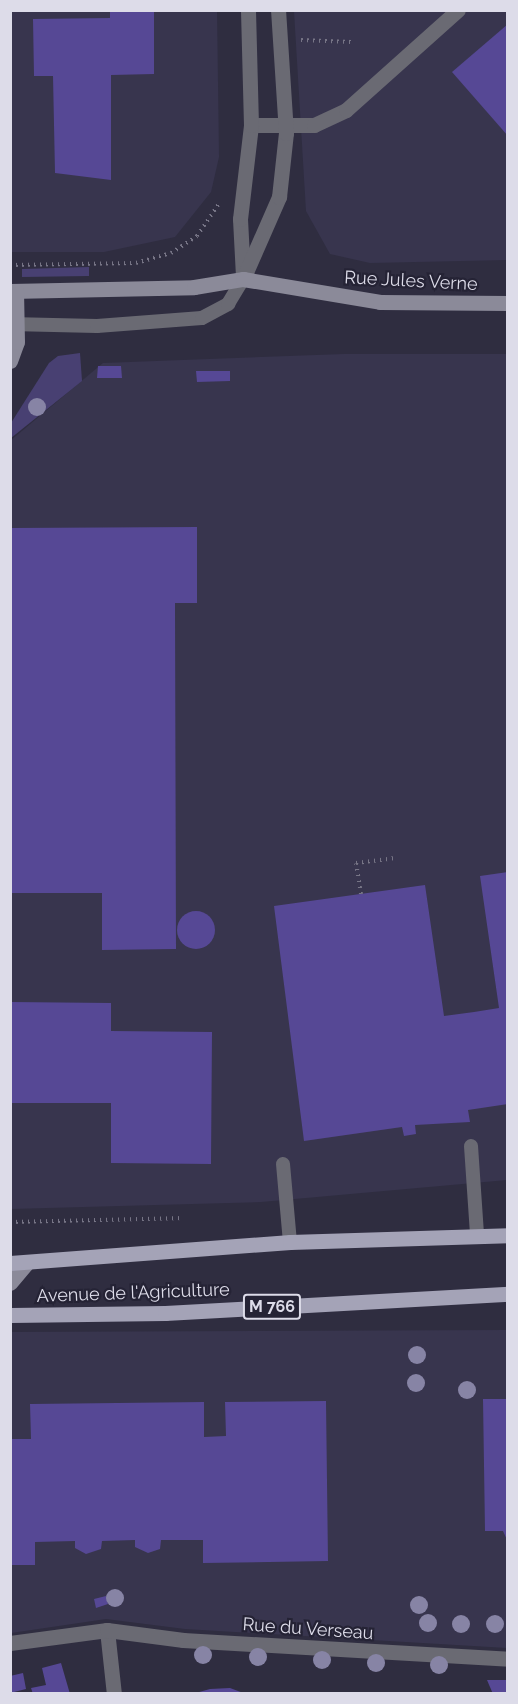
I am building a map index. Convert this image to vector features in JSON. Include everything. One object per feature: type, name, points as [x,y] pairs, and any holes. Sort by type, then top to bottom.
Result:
[{"type":"main road","name":"Rue Jules Verne","points":[[13,291],[183,287],[243,279],[380,302],[507,303]]},
{"type":"main road","points":[[10,361],[15,324],[13,291]]},
{"type":"main road","name":"Avenue de l'Agriculture","points":[[10,1263],[290,1242],[507,1235]]},
{"type":"main road","name":"Avenue de l'Agriculture","points":[[10,1283],[27,1263]]},
{"type":"main road","name":"Avenue de l'Agriculture","points":[[10,1315],[165,1313],[507,1294]]},
{"type":"street","points":[[243,279],[240,219],[251,125],[248,10]]},
{"type":"street","points":[[243,279],[279,197],[285,128],[278,10]]},
{"type":"street","points":[[251,125],[285,128],[314,125],[346,110],[458,10]]},
{"type":"street","points":[[107,1630],[114,1694]]},
{"type":"street","name":"Rue du Verseau","points":[[10,1643],[107,1630],[183,1640],[507,1659]]},
{"type":"lane","points":[[15,324],[97,326],[202,318],[228,304],[243,279]]},
{"type":"lane","points":[[471,1146],[477,1235]]},
{"type":"lane","points":[[283,1164],[290,1242]]},
{"type":"path","points":[[278,40],[351,42]]},
{"type":"path","points":[[10,265],[136,263],[171,253],[197,236],[222,190]]},
{"type":"path","points":[[361,894],[356,863],[396,858]]},
{"type":"path","points":[[10,1222],[184,1218]]},
{"type":"shaded area","points":[[10,11],[217,11],[219,157],[211,192],[175,237],[104,252],[11,252]]},
{"type":"shaded area","points":[[294,11],[507,11],[507,260],[370,263],[330,254],[306,211]]},
{"type":"shaded area","points":[[89,267],[89,276],[22,277],[22,269]]},
{"type":"shaded area","points":[[80,353],[82,381],[11,438],[11,423],[49,363],[58,356]]},
{"type":"shaded area","points":[[344,354],[507,354],[507,1180],[261,1202],[11,1209],[10,441],[103,363]]},
{"type":"shaded area","points":[[507,1330],[507,1648],[185,1629],[106,1619],[11,1633],[10,1332]]},
{"type":"building","points":[[110,10],[154,10],[154,74],[111,75],[111,180],[55,173],[53,76],[34,76],[33,19],[110,18]]},
{"type":"building","points":[[508,24],[508,136],[452,72]]},
{"type":"building","points":[[98,366],[121,366],[122,378],[97,378]]},
{"type":"building","points":[[196,371],[230,371],[230,381],[197,382]]},
{"type":"building","points":[[197,527],[197,603],[175,603],[176,949],[102,950],[102,893],[10,893],[10,528]]},
{"type":"building","points":[[508,872],[508,1104],[468,1110],[470,1122],[415,1125],[416,1134],[404,1136],[402,1127],[304,1141],[274,906],[425,885],[444,1016],[474,1012],[499,1008],[480,876]]},
{"type":"building","points":[[196,911],[203,912],[209,917],[214,923],[214,937],[209,943],[203,948],[196,949],[189,948],[183,943],[178,937],[177,930],[178,923],[183,917],[189,912]]},
{"type":"building","points":[[10,1002],[111,1003],[111,1031],[212,1032],[211,1164],[111,1163],[111,1103],[10,1103]]},
{"type":"building","points":[[483,1399],[508,1399],[508,1542],[503,1531],[485,1531]]},
{"type":"building","points":[[326,1401],[328,1561],[203,1563],[203,1540],[161,1540],[160,1549],[148,1553],[135,1547],[135,1540],[102,1541],[101,1549],[86,1554],[75,1548],[75,1541],[35,1542],[35,1565],[10,1565],[10,1439],[31,1439],[30,1404],[204,1402],[204,1437],[226,1436],[225,1402]]},
{"type":"building","points":[[106,1596],[108,1604],[96,1608],[94,1599]]},
{"type":"building","points":[[61,1663],[70,1694],[33,1694],[31,1688],[46,1685],[42,1668]]},
{"type":"building","points":[[23,1673],[26,1689],[10,1693],[10,1676]]},
{"type":"building","points":[[487,1680],[508,1680],[508,1694],[493,1694]]},
{"type":"building","points":[[230,1688],[246,1694],[192,1694],[210,1689]]}]
